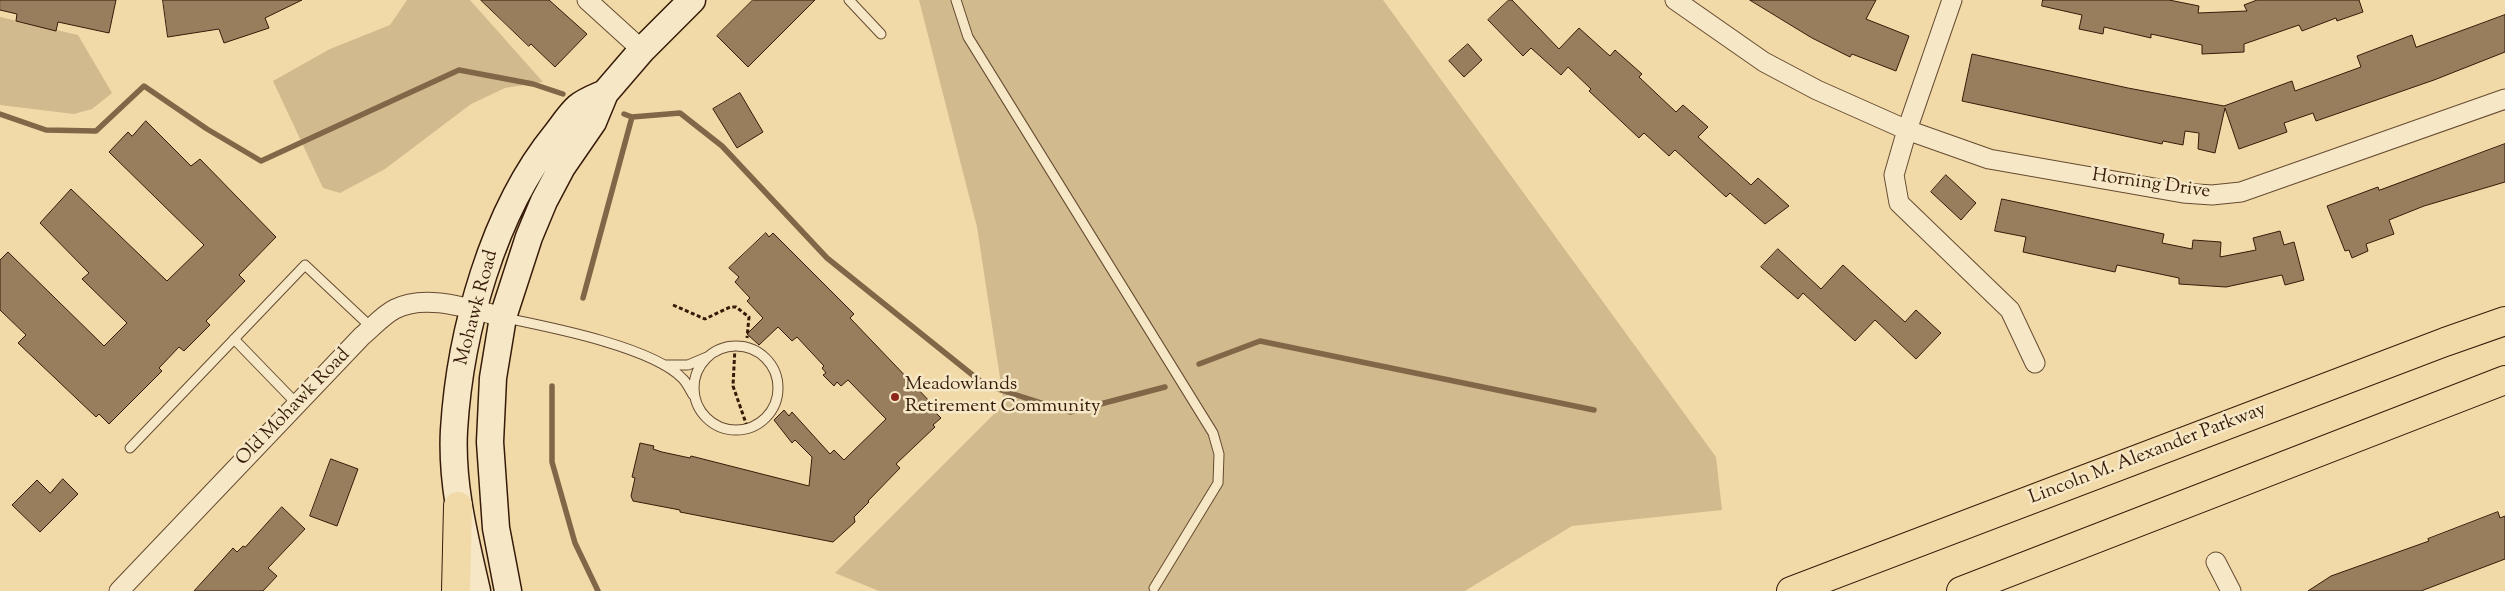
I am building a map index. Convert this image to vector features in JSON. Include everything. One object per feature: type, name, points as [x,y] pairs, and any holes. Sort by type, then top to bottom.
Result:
[{"type":"highway","name":"Lincoln M. Alexander Parkway","points":[[1791,591],[2426,349],[2505,321]]},
{"type":"highway","points":[[1962,591],[2505,380]]},
{"type":"highway","points":[[456,591],[458,506]]},
{"type":"main road","name":"Mohawk Road","points":[[508,591],[496,528],[490,442],[493,378],[503,318],[544,201],[562,167],[593,122],[605,93],[642,50],[692,0]]},
{"type":"main road","name":"Mohawk Road","points":[[477,591],[458,506],[454,431],[461,366],[474,310],[504,220],[528,172],[578,107],[605,93]]},
{"type":"street","points":[[586,0],[642,50]]},
{"type":"street","name":"Horning Drive","points":[[1675,0],[1764,62],[1817,90],[1907,130],[1990,159],[2183,193],[2212,195],[2240,192],[2279,180],[2430,124],[2505,99]]},
{"type":"street","points":[[1952,0],[1907,130],[1894,175],[1899,203],[2010,310],[2035,363]]},
{"type":"street","name":"Old Mohawk Road","points":[[119,591],[297,404],[372,328],[394,310],[419,302],[440,303],[503,318]]},
{"type":"street","points":[[2216,562],[2231,591]]},
{"type":"lane","points":[[849,0],[881,34]]},
{"type":"lane","points":[[956,0],[968,37],[1213,433],[1218,454],[1218,483],[1154,588]]},
{"type":"lane","points":[[130,448],[305,265],[372,328]]},
{"type":"lane","points":[[503,318],[558,328],[646,355],[684,379],[700,411],[710,422],[725,430],[740,431],[748,429],[767,418],[777,400],[778,385],[775,371],[766,358],[754,350],[735,347],[725,348],[688,365],[664,365]]},
{"type":"lane","points":[[234,339],[297,404]]},
{"type":"lane","points":[[694,398],[694,383],[698,369],[708,357]]},
{"type":"path","points":[[673,305],[705,319],[730,307],[736,307],[749,318],[747,338]]},
{"type":"path","points":[[735,347],[733,386],[748,429]]},
{"type":"shaded area","points":[[407,0],[470,0],[543,82],[505,88],[471,104],[385,169],[340,193],[323,188],[273,81],[330,49],[390,25]]},
{"type":"shaded area","points":[[919,0],[1383,0],[1716,457],[1722,510],[1572,526],[1465,591],[879,591],[835,573],[1004,404],[977,227]]},
{"type":"shaded area","points":[[0,17],[78,35],[112,93],[92,109],[74,114],[0,105]]},
{"type":"building","points":[[0,0],[116,0],[109,33],[58,22],[56,31],[16,21],[17,14],[0,10]]},
{"type":"building","points":[[163,0],[302,0],[265,18],[269,28],[224,43],[219,29],[168,37]]},
{"type":"building","points":[[481,0],[549,0],[587,34],[555,67],[531,44],[529,46]]},
{"type":"building","points":[[753,0],[815,0],[748,67],[717,36]]},
{"type":"building","points":[[1509,0],[1512,0],[1559,49],[1579,28],[1610,56],[1615,50],[1642,74],[1639,77],[1676,112],[1683,105],[1708,127],[1698,137],[1751,185],[1758,178],[1789,206],[1765,224],[1730,193],[1726,197],[1675,150],[1669,156],[1644,133],[1639,138],[1589,91],[1591,89],[1568,67],[1561,75],[1531,48],[1523,56],[1488,20]]},
{"type":"building","points":[[1750,0],[1876,0],[1866,19],[1909,36],[1896,71],[1852,54],[1850,57],[1812,38]]},
{"type":"building","points":[[2043,0],[2169,0],[2199,6],[2198,13],[2247,11],[2244,5],[2257,0],[2359,0],[2363,12],[2337,21],[2336,18],[2302,31],[2299,25],[2244,44],[2244,52],[2202,54],[2202,45],[2151,34],[2151,38],[2104,27],[2103,34],[2079,29],[2082,15],[2042,6]]},
{"type":"building","points":[[2505,15],[2505,52],[2434,80],[2316,121],[2313,113],[2284,123],[2287,132],[2239,149],[2225,108],[2215,153],[2198,149],[2199,133],[2185,131],[2183,145],[2163,141],[2162,144],[1962,101],[1972,54],[2128,88],[2224,106],[2292,81],[2295,91],[2361,67],[2357,56],[2412,35],[2416,47]]},
{"type":"building","points":[[1468,44],[1482,60],[1464,77],[1449,61]]},
{"type":"building","points":[[740,93],[763,132],[737,148],[713,109]]},
{"type":"building","points":[[146,121],[191,166],[200,159],[276,237],[239,275],[245,281],[206,321],[210,325],[184,351],[179,347],[159,368],[162,371],[109,424],[99,414],[96,417],[18,343],[26,335],[0,310],[0,260],[8,252],[104,346],[127,323],[82,279],[89,273],[40,223],[71,189],[167,281],[204,245],[109,152],[128,132],[132,136]]},
{"type":"building","points":[[2505,144],[2505,182],[2424,206],[2389,220],[2394,234],[2366,244],[2368,251],[2352,258],[2349,250],[2345,251],[2327,206],[2378,187],[2379,190]]},
{"type":"building","points":[[1946,175],[1976,203],[1961,220],[1931,192]]},
{"type":"building","points":[[2002,199],[2164,234],[2162,243],[2192,249],[2193,240],[2221,242],[2220,257],[2256,250],[2253,238],[2280,231],[2284,245],[2294,242],[2304,280],[2285,285],[2282,275],[2226,287],[2179,284],[2179,278],[2117,265],[2115,272],[2023,252],[2026,237],[1995,231]]},
{"type":"building","name":"Meadowlands Retirement Community","points":[[766,233],[769,237],[773,233],[854,314],[850,318],[935,407],[933,410],[941,418],[933,425],[935,427],[896,464],[900,468],[854,517],[855,522],[833,542],[680,512],[680,510],[633,501],[631,496],[635,478],[632,477],[640,443],[654,446],[653,449],[662,452],[690,458],[691,456],[809,486],[812,457],[795,440],[792,443],[774,420],[784,410],[789,416],[792,412],[830,454],[834,450],[844,460],[886,419],[848,380],[841,386],[837,382],[834,386],[823,375],[826,373],[822,368],[824,366],[797,337],[792,341],[778,327],[759,345],[747,334],[763,318],[747,301],[750,298],[735,282],[739,277],[729,268]]},
{"type":"building","points":[[1778,249],[1821,289],[1843,265],[1905,322],[1916,310],[1941,333],[1916,359],[1875,320],[1855,341],[1803,293],[1798,299],[1761,267]]},
{"type":"building","points":[[331,459],[358,469],[337,526],[310,516]]},
{"type":"building","points":[[63,479],[78,494],[40,532],[12,505],[37,480],[50,493]]},
{"type":"building","points":[[282,507],[305,529],[268,568],[277,576],[263,591],[194,591],[233,548],[237,552],[243,546],[245,547]]},
{"type":"building","points":[[2498,512],[2500,518],[2505,516],[2505,559],[2421,591],[2308,591],[2331,576],[2429,541],[2428,539]]},
{"type":"waterway","points":[[0,114],[46,130],[96,131],[144,86],[207,129],[261,161],[459,70],[533,84],[563,94]]},
{"type":"waterway","points":[[624,114],[632,117],[680,113],[722,146],[827,258],[985,385],[1070,412],[1165,387]]},
{"type":"waterway","points":[[583,298],[632,117]]},
{"type":"waterway","points":[[1199,364],[1260,341],[1594,410]]},
{"type":"waterway","points":[[552,386],[552,462],[575,543],[598,591]]},
{"type":"place","name":"Meadowlands Retirement Community","points":[[895,397]]}]
